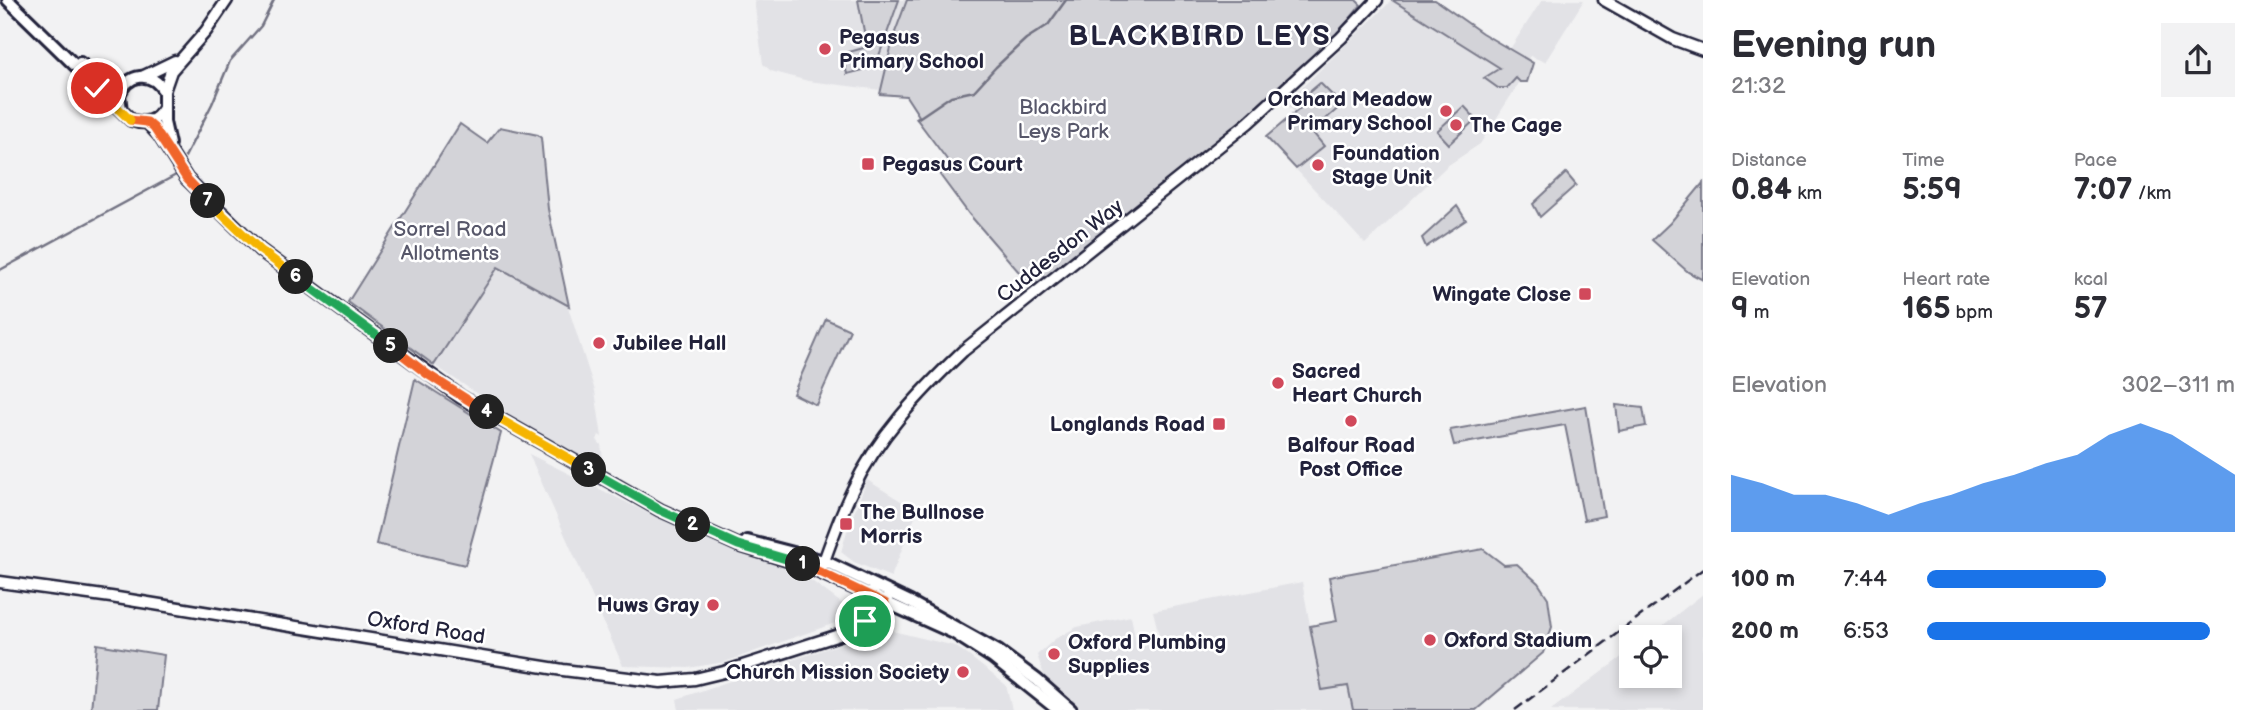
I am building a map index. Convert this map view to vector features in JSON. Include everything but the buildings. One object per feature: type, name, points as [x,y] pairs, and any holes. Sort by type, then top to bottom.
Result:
[{"type":"main road","points":[[8,0],[131,120],[154,120],[164,108]]},
{"type":"main road","points":[[48,37],[105,80],[126,83]]},
{"type":"main road","points":[[122,113],[119,95],[126,83],[138,76],[154,79],[164,91],[166,135],[176,163]]},
{"type":"main road","points":[[147,122],[159,135],[187,179],[260,250],[427,374],[501,421],[660,510],[684,521],[876,586],[887,598],[954,633],[993,659],[1058,710]]},
{"type":"main road","points":[[822,567],[871,597],[887,598],[986,643],[1037,680],[1071,710]]},
{"type":"street","points":[[164,91],[171,71],[180,58],[206,31],[227,0]]},
{"type":"street","name":"Cuddesdon Way","points":[[822,567],[860,474],[879,444],[933,379],[963,351],[1248,123],[1341,38],[1377,0]]},
{"type":"street","points":[[1604,0],[1673,39],[1703,50]]},
{"type":"street","points":[[144,76],[180,58]]},
{"type":"street","name":"Oxford Road","points":[[0,582],[111,597],[575,672],[661,682],[695,679],[724,672],[842,634],[856,627],[887,598]]},
{"type":"street","name":"Oxford Road","points":[[842,634],[864,611],[876,586]]},
{"type":"shaded area","name":"Pegasus Primary School","points":[[754,0],[907,0],[894,35],[881,90],[808,81],[771,71],[763,64]]},
{"type":"shaded area","name":"Orchard Meadow Primary School","points":[[1392,0],[1521,80],[1480,144],[1447,166],[1365,244],[1266,137],[1294,112],[1286,103]]},
{"type":"shaded area","points":[[1542,0],[1584,0],[1545,62],[1530,56],[1527,60],[1510,49]]},
{"type":"shaded area","points":[[498,266],[568,307],[595,391],[602,437],[599,435],[597,440],[601,445],[605,470],[514,418],[434,365]]},
{"type":"shaded area","points":[[529,454],[656,517],[793,567],[852,611],[838,622],[725,662],[688,668],[623,666]]},
{"type":"shaded area","points":[[867,480],[917,511],[891,577],[854,562],[841,552]]},
{"type":"shaded area","points":[[1302,582],[1322,690],[1348,685],[1353,710],[1082,710],[1044,675],[1037,655],[1055,639],[1077,627],[1131,616],[1137,647],[1161,643],[1153,611]]},
{"type":"shaded area","points":[[1703,594],[1703,710],[1551,710],[1619,659],[1619,688],[1682,688],[1682,625],[1663,625]]},
{"type":"shaded area","points":[[884,629],[955,646],[1006,685],[1012,710],[679,710],[677,699]]},
{"type":"green space","points":[[858,0],[899,0],[875,67],[847,74],[842,54],[867,47]]},
{"type":"green space","name":"Blackbird Leys Park","points":[[907,0],[1356,0],[1361,5],[1326,46],[1248,122],[1207,158],[1037,293],[969,214],[940,175],[951,165],[916,118],[919,116],[906,96],[880,94],[894,35]]},
{"type":"green space","points":[[1392,0],[1435,0],[1482,33],[1533,63],[1527,82],[1520,82],[1516,78],[1507,88],[1498,88],[1484,78],[1500,68]]},
{"type":"green space","points":[[1320,83],[1342,105],[1326,119],[1328,123],[1317,132],[1312,126],[1309,128],[1324,146],[1296,169],[1266,137],[1304,105],[1300,100]]},
{"type":"green space","name":"The Cage","points":[[1464,106],[1476,119],[1449,144],[1437,131]]},
{"type":"green space","name":"Sorrel Road Allotments","points":[[460,124],[487,143],[500,127],[538,135],[541,138],[548,209],[569,306],[498,267],[434,365],[348,302]]},
{"type":"green space","points":[[1566,173],[1576,185],[1540,217],[1533,204]]},
{"type":"green space","points":[[1703,183],[1703,280],[1688,272],[1652,240]]},
{"type":"green space","points":[[1457,206],[1466,220],[1426,247],[1422,238]]},
{"type":"green space","points":[[826,319],[850,330],[816,405],[793,394]]},
{"type":"green space","points":[[415,379],[501,433],[465,565],[376,544]]},
{"type":"green space","points":[[1616,405],[1643,408],[1646,426],[1619,431]]},
{"type":"green space","points":[[1586,406],[1604,516],[1584,520],[1565,425],[1454,445],[1450,430]]},
{"type":"green space","name":"Oxford Stadium","points":[[1483,549],[1504,565],[1517,564],[1538,583],[1548,598],[1552,627],[1543,653],[1476,710],[1353,710],[1348,686],[1322,690],[1310,626],[1337,621],[1329,577]]},
{"type":"green space","points":[[97,644],[164,655],[158,710],[91,710]]},
{"type":"waterway","points":[[185,157],[230,61],[261,26],[274,0]]},
{"type":"waterway","points":[[917,119],[951,96],[974,91],[1026,39],[1048,25],[1066,0]]},
{"type":"waterway","points":[[0,270],[176,175]]},
{"type":"railway","points":[[1515,710],[1703,569]]},
{"type":"place","name":"Pegasus Primary School","points":[[825,49]]},
{"type":"place","name":"Orchard Meadow Primary School","points":[[1446,111]]},
{"type":"place","name":"The Cage","points":[[1456,125]]},
{"type":"place","name":"Pegasus Court","points":[[868,164]]},
{"type":"place","name":"Foundation Stage Unit","points":[[1318,165]]},
{"type":"place","name":"Wingate Close","points":[[1585,294]]},
{"type":"place","name":"Jubilee Hall","points":[[599,343]]},
{"type":"place","name":"Sacred Heart Church","points":[[1278,383]]},
{"type":"place","name":"Balfour Road Post Office","points":[[1351,421]]},
{"type":"place","name":"Longlands Road","points":[[1219,424]]},
{"type":"place","name":"The Bullnose Morris","points":[[846,524]]},
{"type":"place","name":"Huws Gray","points":[[713,605]]},
{"type":"place","name":"Oxford Stadium","points":[[1430,640]]},
{"type":"place","name":"Oxford Plumbing Supplies","points":[[1054,654]]},
{"type":"place","name":"Church Mission Society","points":[[963,672]]},
{"type":"district","name":"BLACKBIRD LEYS","points":[[1200,36]]},
{"type":"route","points":[[97,88],[131,120],[147,122],[154,128],[187,179],[270,259],[427,374],[461,397],[660,510],[738,545],[803,565],[885,603],[865,621]]}]
